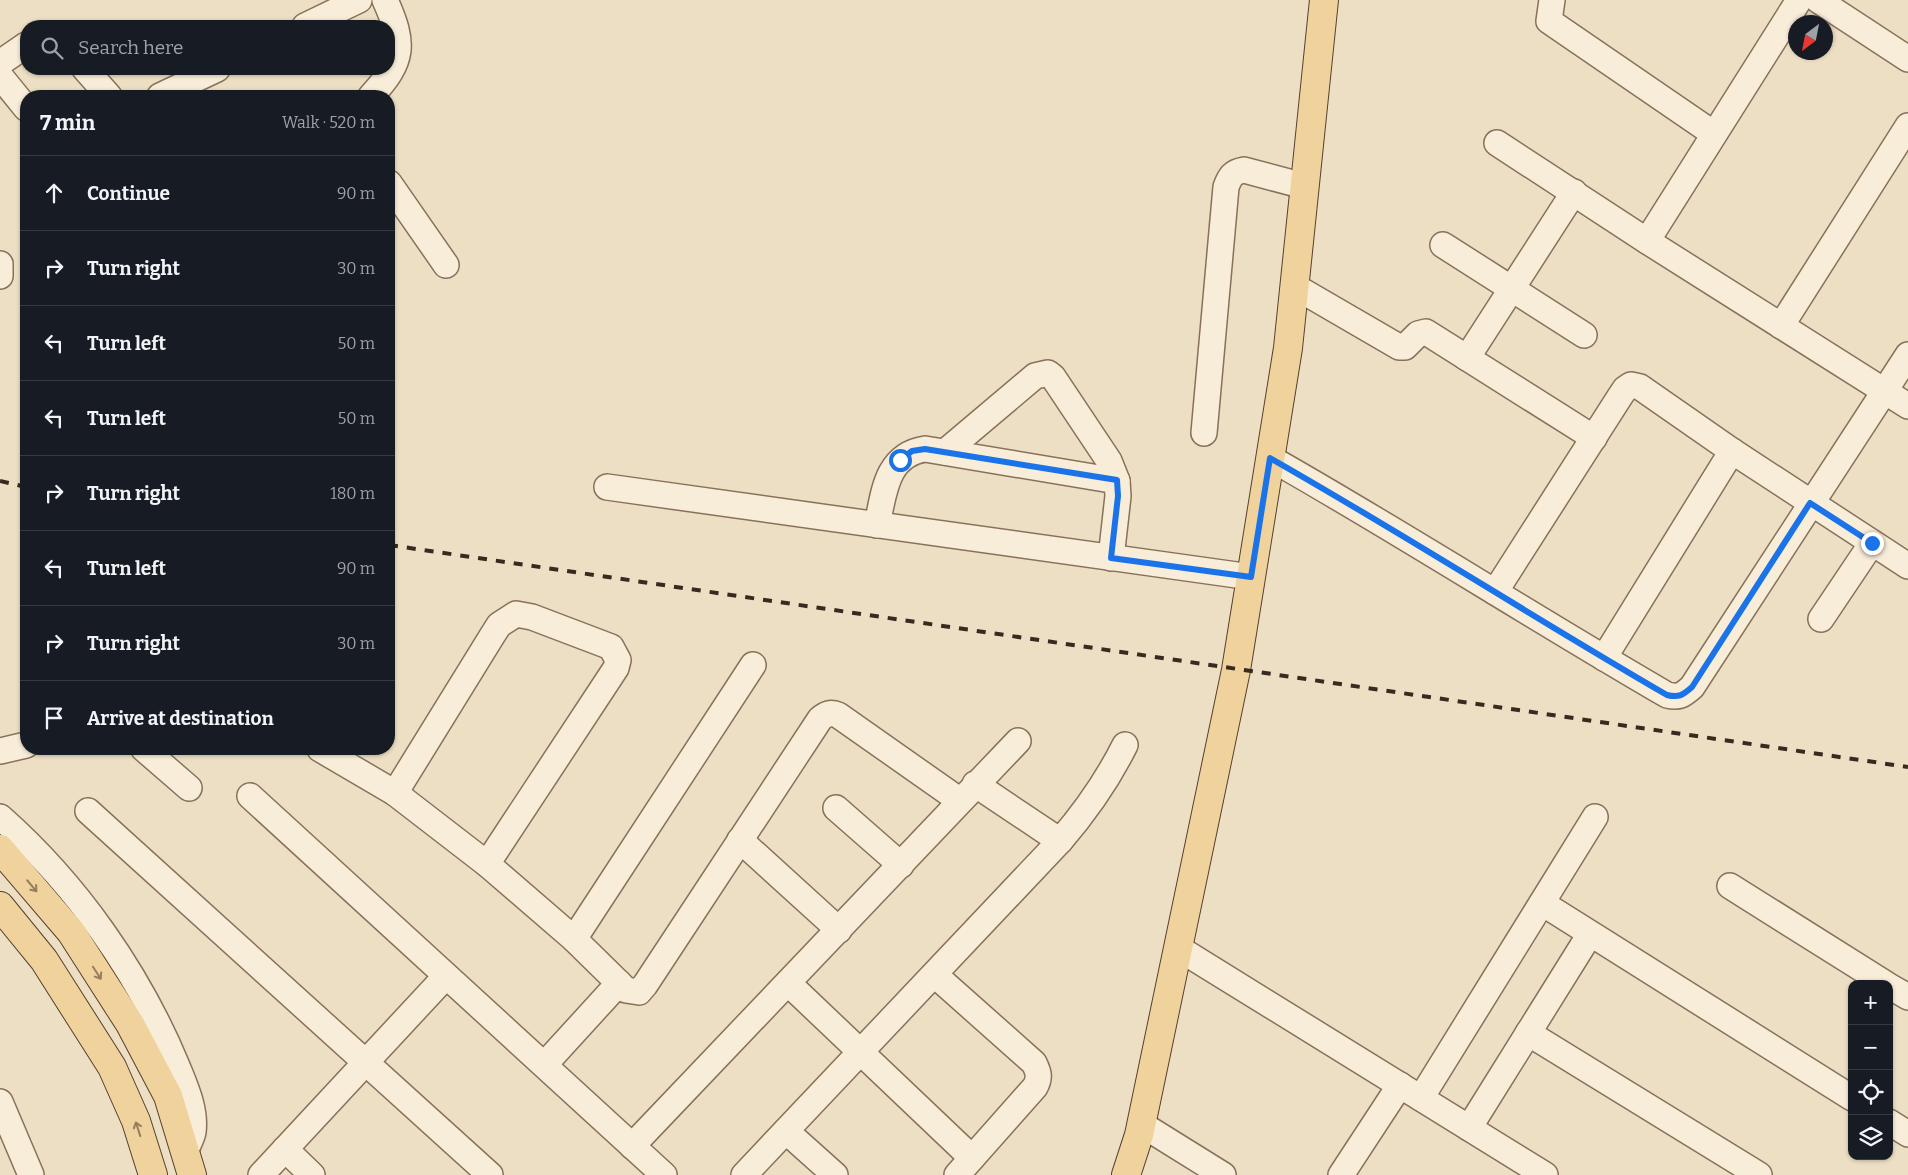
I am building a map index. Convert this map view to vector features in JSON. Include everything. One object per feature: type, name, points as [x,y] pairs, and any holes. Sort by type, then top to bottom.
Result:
[{"type":"main road","points":[[1126,1175],[1141,1124],[1236,670],[1288,348],[1324,0]]},
{"type":"main road","points":[[0,849],[71,932],[130,1024],[164,1088],[188,1164]]},
{"type":"main road","points":[[0,906],[44,960],[112,1067],[136,1121],[153,1175]]},
{"type":"street","points":[[318,20],[360,0]]},
{"type":"street","points":[[385,0],[393,20]]},
{"type":"street","points":[[1552,0],[1548,21],[1714,134]]},
{"type":"street","points":[[1647,241],[1799,0]]},
{"type":"street","points":[[1818,0],[1908,59]]},
{"type":"street","points":[[395,30],[399,56],[395,64]]},
{"type":"street","points":[[0,63],[20,49]]},
{"type":"street","points":[[90,75],[104,90]]},
{"type":"street","points":[[173,90],[204,75]]},
{"type":"street","points":[[377,90],[390,75]]},
{"type":"street","points":[[0,76],[20,101]]},
{"type":"street","points":[[1781,326],[1908,126]]},
{"type":"street","points":[[1497,144],[1908,406]]},
{"type":"street","points":[[1204,433],[1226,187],[1230,177],[1236,171],[1244,170],[1304,186]]},
{"type":"street","points":[[395,192],[446,265]]},
{"type":"street","points":[[1467,358],[1574,192]]},
{"type":"street","points":[[1443,245],[1584,336]]},
{"type":"street","points":[[0,264],[0,276]]},
{"type":"street","points":[[1294,286],[1394,344],[1405,347],[1418,334],[1426,332],[1594,438]]},
{"type":"street","points":[[1270,458],[1363,510],[1604,658],[1667,695],[1676,698],[1692,687],[1908,355]]},
{"type":"street","points":[[945,452],[1036,376],[1048,373],[1053,377],[1109,461],[1117,480],[1118,496],[1111,558]]},
{"type":"street","points":[[1496,592],[1625,389],[1632,385],[1640,387],[1732,451],[1908,566]]},
{"type":"street","points":[[877,525],[891,471],[900,460],[912,451],[925,449],[1117,480]]},
{"type":"street","points":[[1604,658],[1732,451]]},
{"type":"street","points":[[607,487],[1251,577]]},
{"type":"street","points":[[1822,619],[1872,543]]},
{"type":"street","points":[[396,793],[492,636],[507,618],[516,614],[532,618],[611,647],[618,660],[616,668],[487,864]]},
{"type":"street","points":[[574,939],[753,665]]},
{"type":"street","points":[[330,755],[396,793],[487,864],[574,939],[619,983],[633,992],[639,992],[645,985],[820,719],[832,713],[967,792],[1060,841]]},
{"type":"street","points":[[632,1146],[901,865],[967,792],[1018,741]]},
{"type":"street","points":[[744,1175],[787,1132],[1060,841],[1089,808],[1111,774],[1125,745]]},
{"type":"street","points":[[0,751],[20,746]]},
{"type":"street","points":[[151,755],[189,788]]},
{"type":"street","points":[[250,796],[545,1064],[664,1175]]},
{"type":"street","points":[[836,808],[901,865]]},
{"type":"street","points":[[88,812],[490,1175]]},
{"type":"street","points":[[0,816],[67,886],[114,948],[144,999],[170,1048],[186,1088],[192,1113],[193,1132],[188,1164]]},
{"type":"street","points":[[1421,1098],[1595,817]]},
{"type":"street","points":[[740,840],[839,930]]},
{"type":"street","points":[[1730,886],[1880,980]]},
{"type":"street","points":[[1542,903],[1848,1095]]},
{"type":"street","points":[[1469,1128],[1590,934]]},
{"type":"street","points":[[1178,948],[1469,1128],[1508,1166],[1545,1175]]},
{"type":"street","points":[[788,983],[861,1052],[965,1167],[1035,1087],[1039,1080],[1039,1072],[1034,1063],[935,975]]},
{"type":"street","points":[[261,1175],[446,976]]},
{"type":"street","points":[[545,1064],[619,983]]},
{"type":"street","points":[[1893,988],[1908,997]]},
{"type":"street","points":[[1528,1034],[1759,1175]]},
{"type":"street","points":[[1340,1175],[1400,1086]]},
{"type":"street","points":[[0,1102],[31,1175]]},
{"type":"street","points":[[1141,1124],[1223,1175]]},
{"type":"street","points":[[1893,1125],[1908,1134]]},
{"type":"street","points":[[787,1132],[835,1175]]},
{"type":"street","points":[[285,1150],[312,1175]]},
{"type":"railway","points":[[0,481],[20,486]]},
{"type":"railway","points":[[395,546],[1908,767]]},
{"type":"route","points":[[900,460],[912,451],[925,449],[1117,480],[1118,496],[1111,558],[1251,577],[1270,458],[1363,510],[1604,658],[1667,695],[1676,698],[1692,687],[1810,503],[1872,543]]}]
